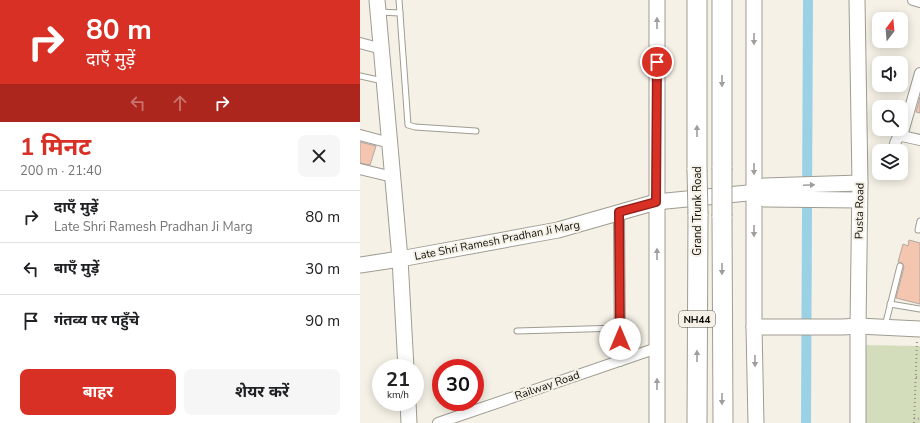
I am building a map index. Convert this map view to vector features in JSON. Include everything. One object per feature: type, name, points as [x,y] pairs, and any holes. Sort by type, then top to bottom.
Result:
[{"type":"highway","name":"Grand Trunk Road","points":[[697,0],[697,423]]},
{"type":"highway","name":"NH44","points":[[722,0],[722,423]]},
{"type":"main road","points":[[657,0],[657,423]]},
{"type":"main road","points":[[754,0],[756,192],[754,327],[756,423]]},
{"type":"main road","name":"Pusta Road","points":[[858,0],[860,183],[851,326],[858,423]]},
{"type":"main road","points":[[378,6],[400,259],[406,359]]},
{"type":"main road","points":[[756,192],[764,186],[860,183]]},
{"type":"main road","points":[[756,192],[766,199],[859,200]]},
{"type":"main road","name":"Late Shri Ramesh Pradhan Ji Marg","points":[[360,265],[558,230],[656,202],[756,192]]},
{"type":"main road","points":[[754,327],[778,328],[851,326],[918,329]]},
{"type":"main road","points":[[408,411],[409,423]]},
{"type":"street","points":[[913,0],[920,2]]},
{"type":"street","points":[[360,43],[382,49]]},
{"type":"street","points":[[908,115],[920,73]]},
{"type":"street","points":[[360,135],[390,143]]},
{"type":"street","points":[[895,144],[897,138],[902,136],[920,140]]},
{"type":"street","points":[[360,169],[393,177]]},
{"type":"street","points":[[619,212],[620,361]]},
{"type":"street","name":"Railway Road","points":[[438,423],[657,348]]},
{"type":"lane","points":[[399,0],[408,125],[415,127],[476,131]]},
{"type":"lane","points":[[378,6],[400,12]]},
{"type":"lane","points":[[360,76],[384,81]]},
{"type":"lane","points":[[918,230],[920,222]]},
{"type":"lane","points":[[885,327],[900,266]]},
{"type":"lane","points":[[890,304],[920,309]]},
{"type":"lane","points":[[516,331],[620,328]]},
{"type":"path","points":[[914,423],[918,329]]},
{"type":"path","points":[[916,376],[920,378]]},
{"type":"path","points":[[914,418],[920,419]]},
{"type":"green space","points":[[863,345],[920,346],[920,423],[865,423]]},
{"type":"building","points":[[920,97],[920,113],[916,112]]},
{"type":"building","points":[[360,142],[376,146],[370,165],[360,163]]},
{"type":"building","points":[[909,240],[920,243],[920,304],[896,298],[904,267],[902,263],[898,262],[903,244],[908,246]]},
{"type":"waterway","points":[[806,423],[808,0]]},
{"type":"route","points":[[620,339],[619,212],[656,202],[657,62]]}]
